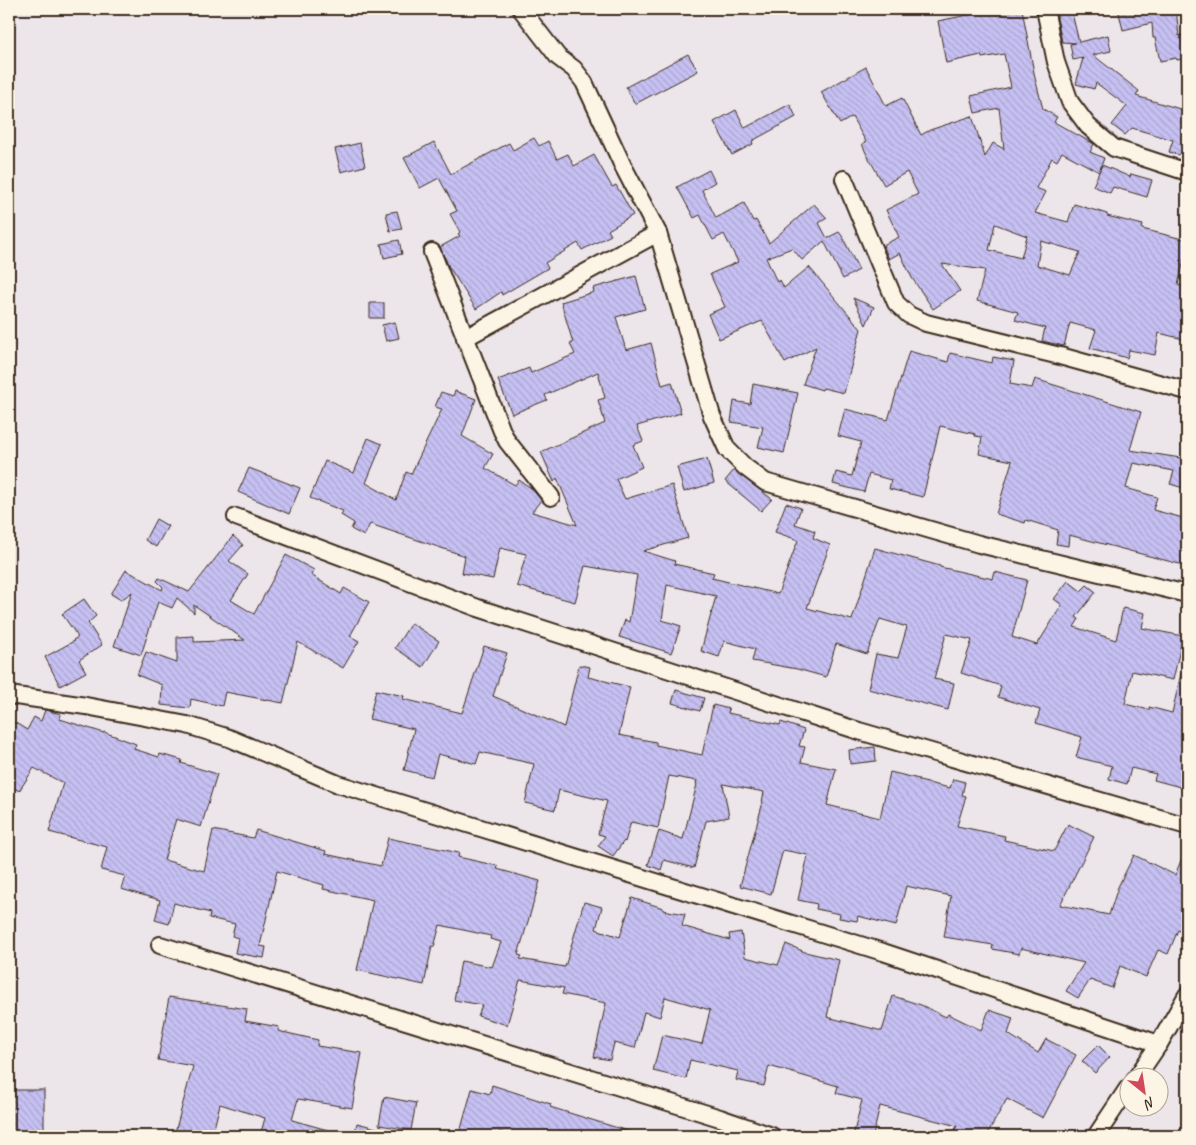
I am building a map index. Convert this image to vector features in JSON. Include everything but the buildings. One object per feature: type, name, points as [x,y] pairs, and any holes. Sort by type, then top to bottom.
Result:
[{"type":"street","points":[[522,9],[558,57],[574,69],[584,82],[623,166],[658,233],[712,416],[728,449],[745,467],[765,482],[979,544],[1187,594]]},
{"type":"street","points":[[1045,9],[1056,62],[1070,102],[1088,126],[1114,148],[1187,172]]},
{"type":"street","points":[[844,179],[896,303],[909,315],[926,323],[1060,356],[1187,391]]},
{"type":"street","points":[[465,338],[658,233]]},
{"type":"street","points":[[432,252],[507,441],[551,497]]},
{"type":"street","points":[[236,517],[496,614],[859,731],[1187,826]]},
{"type":"street","points":[[9,694],[187,725],[229,738],[338,784],[883,952],[1159,1044]]},
{"type":"street","points":[[160,945],[720,1118],[772,1136]]},
{"type":"street","points":[[1143,1068],[1187,995]]},
{"type":"street","points":[[1096,1136],[1118,1103]]}]
